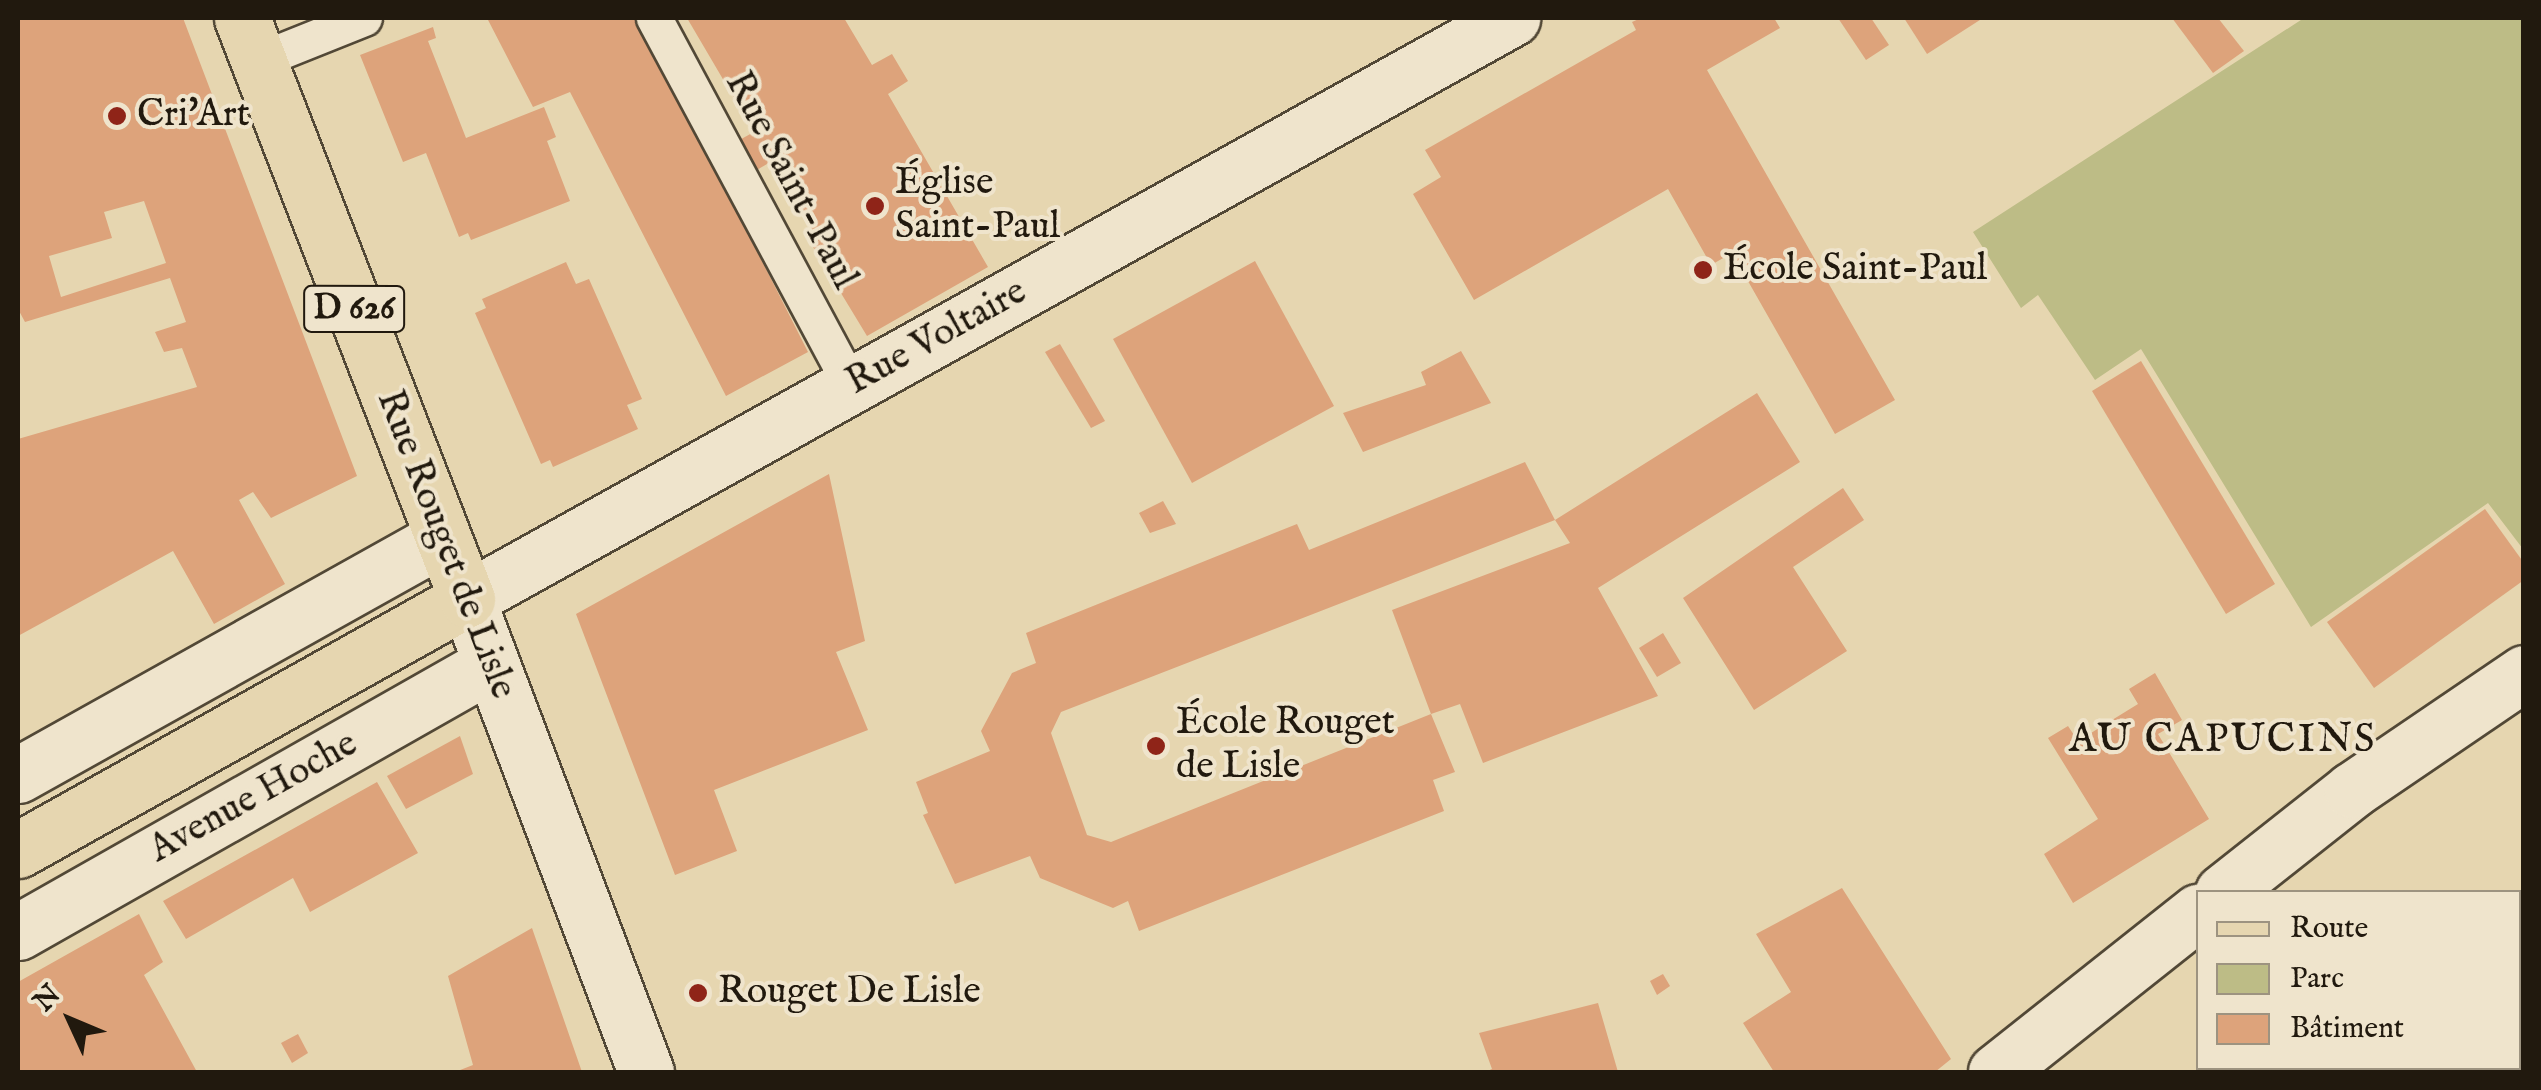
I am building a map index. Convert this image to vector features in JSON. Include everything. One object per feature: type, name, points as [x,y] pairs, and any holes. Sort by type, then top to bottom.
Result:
[{"type":"main road","name":"Rue Rouget de Lisle","points":[[250,39],[466,600]]},
{"type":"main road","name":"Avenue Hoche","points":[[18,850],[466,600]]},
{"type":"street","name":"Rue Voltaire","points":[[466,600],[1512,18]]},
{"type":"street","points":[[18,775],[442,538]]},
{"type":"street","name":"Rue Rouget de Lisle","points":[[466,600],[646,1072]]},
{"type":"street","name":"Avenue Hoche","points":[[18,932],[491,664]]},
{"type":"street","points":[[2226,890],[2352,790],[2524,673]]},
{"type":"street","points":[[1996,1072],[2196,914]]},
{"type":"lane","points":[[250,39],[364,18]]},
{"type":"lane","name":"Rue Saint-Paul","points":[[654,18],[851,386]]},
{"type":"green space","points":[[2304,18],[2524,18],[2523,549],[2488,503],[2311,627],[2141,349],[2095,380],[2038,295],[2021,308],[1973,232]]},
{"type":"building","points":[[18,18],[183,18],[357,476],[271,518],[253,492],[239,500],[285,584],[214,624],[173,551],[18,636],[18,439],[197,387],[182,348],[164,352],[155,332],[186,322],[170,278],[25,322],[18,309]],"holes":[[[144,201],[166,263],[61,297],[49,256],[112,238],[104,212]]]},
{"type":"building","points":[[487,18],[639,18],[808,352],[726,396],[570,92],[533,107]]},
{"type":"building","name":"Église Saint-Paul","points":[[687,18],[844,18],[872,65],[892,54],[908,81],[888,94],[988,267],[867,336],[810,242],[817,238],[772,161],[750,174],[734,143],[754,132]]},
{"type":"building","points":[[1641,18],[1774,18],[1780,28],[1707,70],[1895,400],[1835,434],[1732,253],[1711,265],[1668,189],[1474,300],[1413,194],[1441,177],[1425,150],[1636,30],[1632,22]]},
{"type":"building","points":[[1838,18],[1871,18],[1889,45],[1866,60]]},
{"type":"building","points":[[1904,18],[1983,18],[1927,54]]},
{"type":"building","points":[[2172,18],[2218,18],[2244,51],[2213,73]]},
{"type":"building","points":[[433,27],[436,38],[428,41],[466,138],[544,107],[556,137],[547,141],[570,201],[471,240],[468,233],[459,237],[426,153],[403,162],[360,55]]},
{"type":"building","points":[[1255,261],[1334,406],[1192,483],[1113,339]]},
{"type":"building","points":[[566,262],[576,284],[589,279],[642,399],[627,405],[638,429],[553,467],[550,460],[541,464],[475,313],[486,308],[482,299]]},
{"type":"building","points":[[1060,344],[1105,421],[1091,428],[1045,352]]},
{"type":"building","points":[[1461,351],[1491,403],[1363,452],[1343,413],[1426,385],[1421,372]]},
{"type":"building","points":[[2141,361],[2275,584],[2226,614],[2092,391]]},
{"type":"building","points":[[1757,393],[1800,462],[1598,588],[1658,696],[1483,763],[1460,704],[1431,714],[1392,610],[1570,543],[1555,520]]},
{"type":"building","points":[[1525,462],[1555,520],[1061,712],[1051,733],[1087,835],[1111,842],[1431,714],[1455,772],[1433,780],[1444,811],[1139,931],[1128,901],[1113,908],[1040,878],[1030,856],[955,884],[923,815],[928,813],[916,782],[990,751],[981,731],[1012,673],[1036,663],[1026,633],[1297,524],[1309,550]]},
{"type":"building","points":[[829,474],[865,641],[836,652],[868,730],[714,790],[737,851],[675,875],[576,614]]},
{"type":"building","points":[[1843,488],[1864,520],[1793,567],[1847,651],[1754,710],[1683,598]]},
{"type":"building","points":[[1163,501],[1176,524],[1150,533],[1139,513]]},
{"type":"building","points":[[2485,509],[2524,563],[2524,580],[2374,688],[2327,622]]},
{"type":"building","points":[[1663,633],[1681,663],[1657,677],[1639,648]]},
{"type":"building","points":[[2155,673],[2182,720],[2158,734],[2209,819],[2073,903],[2044,854],[2098,819],[2048,738],[2068,726],[2078,741],[2138,704],[2129,689]]},
{"type":"building","points":[[460,736],[473,774],[406,809],[387,776]]},
{"type":"building","points":[[377,782],[418,853],[310,912],[293,878],[186,939],[163,901]]},
{"type":"building","points":[[1842,888],[1951,1059],[1935,1072],[1774,1072],[1743,1023],[1791,992],[1756,934]]},
{"type":"building","points":[[139,914],[163,962],[144,975],[197,1072],[18,1072],[18,982]]},
{"type":"building","points":[[532,928],[582,1072],[455,1072],[473,1065],[448,976]]},
{"type":"building","points":[[1663,974],[1670,986],[1657,995],[1650,981]]},
{"type":"building","points":[[1598,1003],[1618,1072],[1485,1072],[1492,1069],[1479,1033]]},
{"type":"building","points":[[298,1034],[308,1053],[292,1063],[281,1043]]},
{"type":"building","points":[[2516,1070],[2517,1072],[2229,1072]]},
{"type":"place","name":"Cri'Art","points":[[117,116]]},
{"type":"place","name":"Église Saint-Paul","points":[[875,206]]},
{"type":"place","name":"École Saint-Paul","points":[[1703,270]]},
{"type":"place","name":"École Rouget de Lisle","points":[[1156,746]]},
{"type":"place","name":"Rouget De Lisle","points":[[698,993]]},
{"type":"district","name":"AU CAPUCINS","points":[[2223,741]]}]
